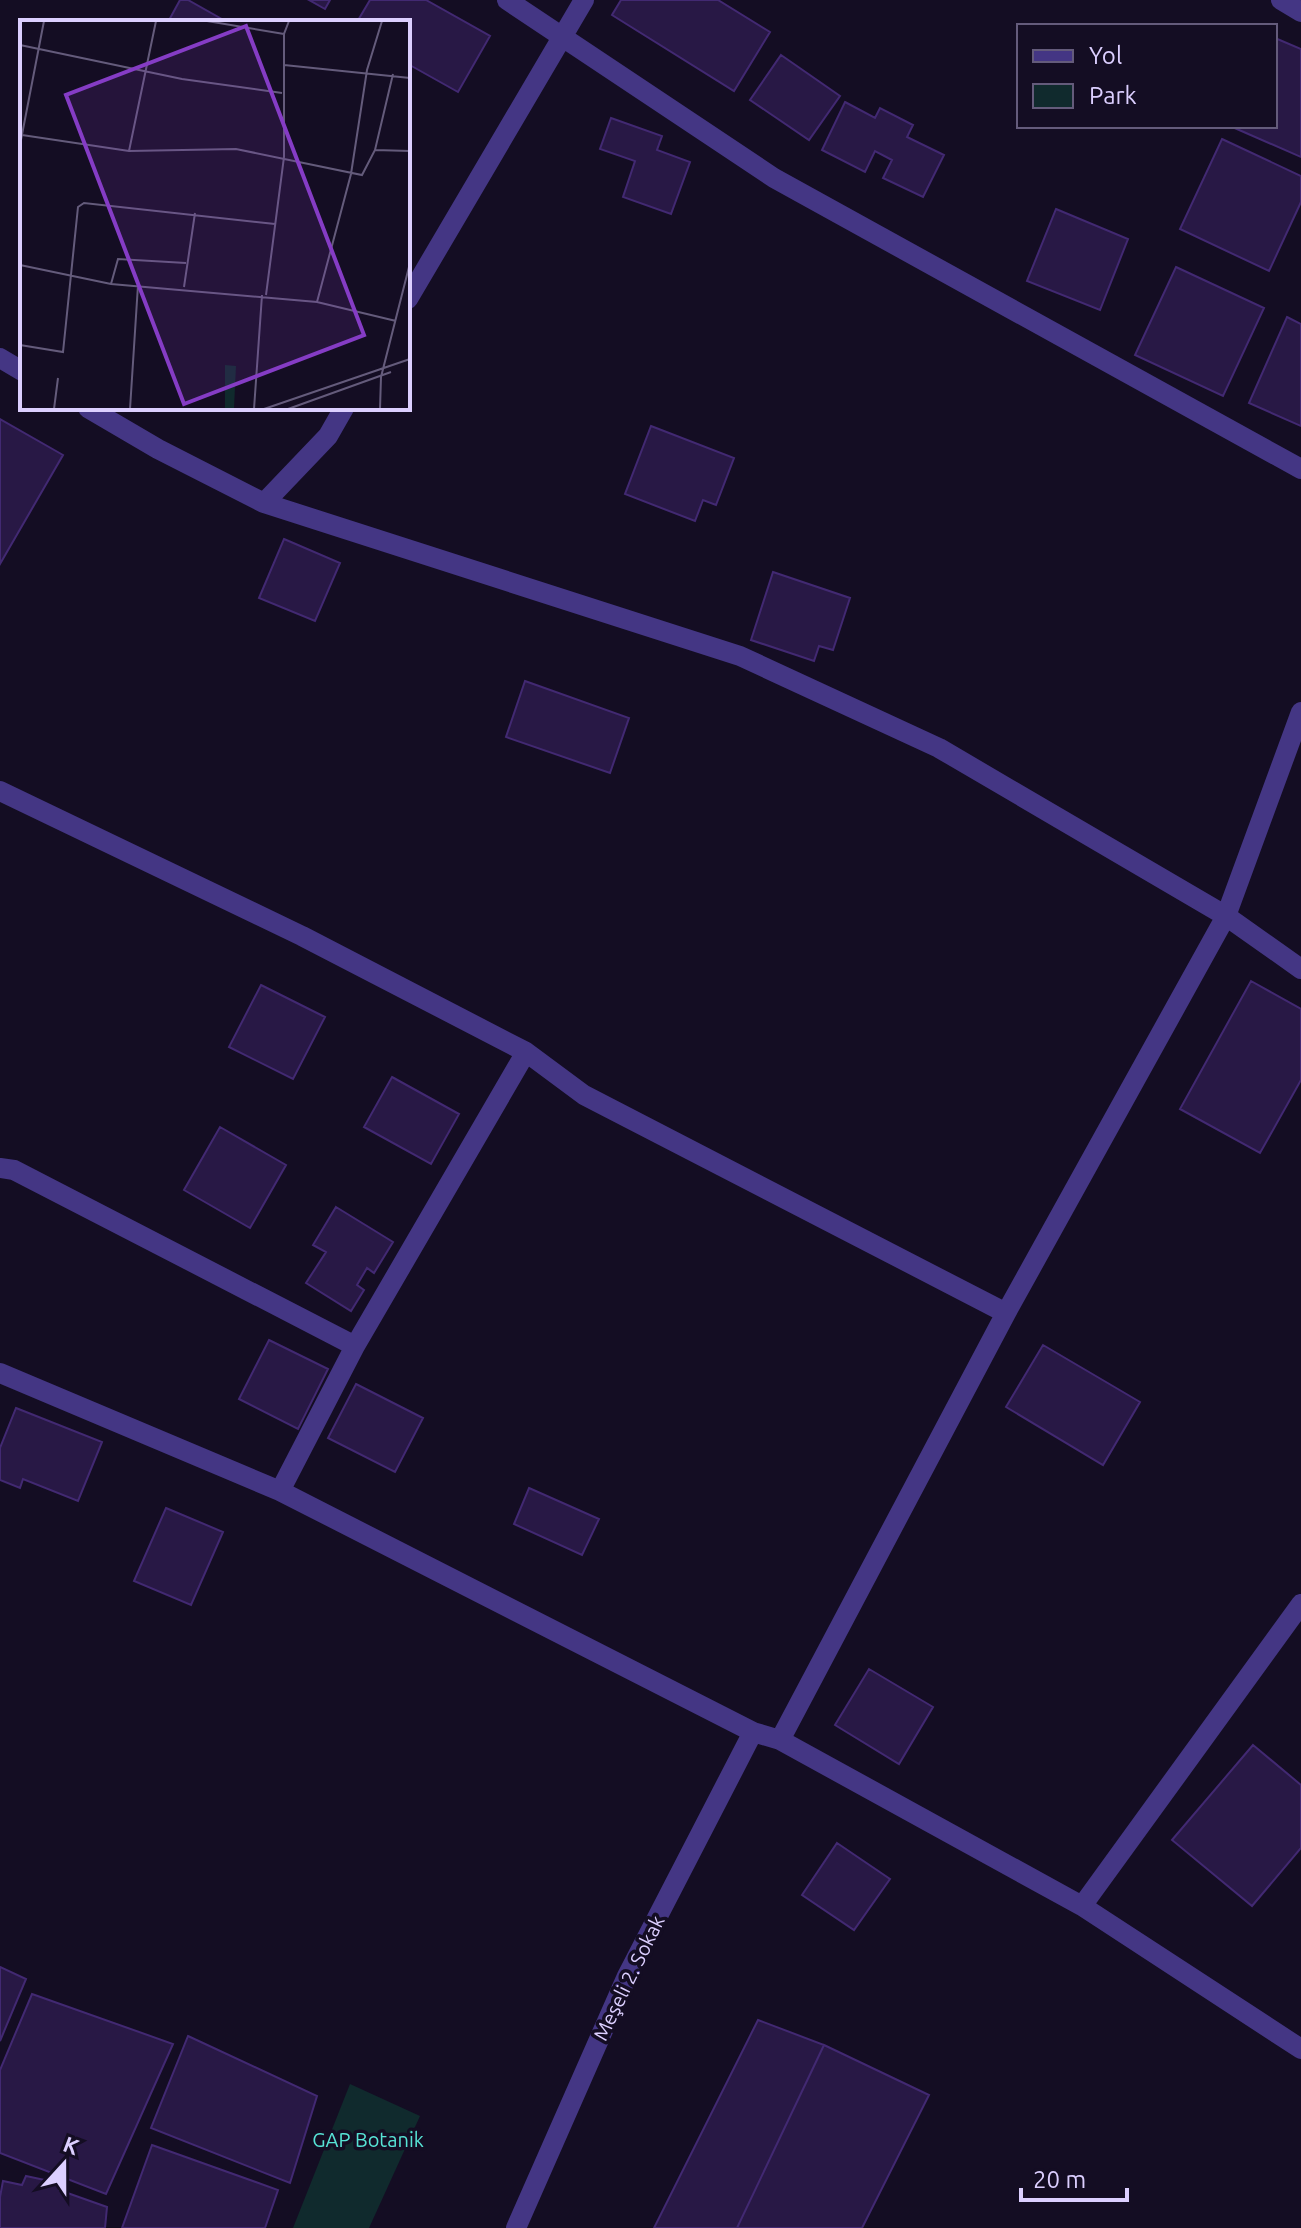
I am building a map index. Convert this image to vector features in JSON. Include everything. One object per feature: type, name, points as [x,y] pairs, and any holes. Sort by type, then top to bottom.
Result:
[{"type":"street","points":[[507,0],[774,178],[1301,469]]},
{"type":"street","points":[[410,296],[584,0]]},
{"type":"street","points":[[1281,0],[1301,12]]},
{"type":"street","points":[[0,358],[20,370]]},
{"type":"street","points":[[91,410],[158,449],[264,503],[740,656],[939,748],[1226,916],[1301,969]]},
{"type":"street","points":[[264,503],[328,436],[343,410]]},
{"type":"street","points":[[780,1740],[1006,1313],[1226,916],[1301,712]]},
{"type":"street","points":[[0,791],[302,936],[526,1052],[584,1095],[1006,1313]]},
{"type":"street","points":[[280,1491],[355,1346],[526,1052]]},
{"type":"street","points":[[0,1168],[14,1170],[355,1346]]},
{"type":"street","points":[[0,1373],[280,1491],[753,1732],[780,1740],[1082,1906],[1301,2049]]},
{"type":"street","points":[[1082,1906],[1301,1604]]},
{"type":"street","name":"Meşeli 2. Sokak","points":[[516,2228],[627,1976],[753,1732]]},
{"type":"green space","name":"GAP Botanik","points":[[350,2084],[420,2116],[369,2228],[293,2228]]},
{"type":"building","points":[[180,0],[188,0],[223,20],[169,20]]},
{"type":"building","points":[[309,0],[330,0],[325,9]]},
{"type":"building","points":[[370,0],[426,0],[490,36],[458,92],[410,65],[410,20],[358,20]]},
{"type":"building","points":[[621,0],[718,0],[770,32],[734,91],[612,15]]},
{"type":"building","points":[[1277,39],[1301,49],[1301,157],[1235,128],[1277,128]]},
{"type":"building","points":[[781,55],[840,96],[809,140],[750,100]]},
{"type":"building","points":[[845,102],[875,118],[880,108],[913,125],[907,137],[944,155],[923,197],[883,178],[892,160],[875,151],[865,172],[822,150]]},
{"type":"building","points":[[611,118],[662,136],[657,150],[690,162],[671,214],[623,197],[635,161],[600,149]]},
{"type":"building","points":[[1222,139],[1301,176],[1301,202],[1269,271],[1180,229]]},
{"type":"building","points":[[1056,209],[1128,239],[1100,310],[1027,281]]},
{"type":"building","points":[[1176,267],[1264,308],[1223,396],[1135,355]]},
{"type":"building","points":[[1287,317],[1301,324],[1301,426],[1249,403]]},
{"type":"building","points":[[0,419],[63,455],[0,564]]},
{"type":"building","points":[[651,426],[734,458],[716,505],[703,500],[695,521],[625,494]]},
{"type":"building","points":[[284,539],[340,563],[315,621],[259,598]]},
{"type":"building","points":[[773,572],[850,598],[833,650],[819,646],[814,661],[751,640]]},
{"type":"building","points":[[525,681],[629,718],[610,773],[506,737]]},
{"type":"building","points":[[1251,981],[1301,1009],[1301,1080],[1260,1153],[1180,1109]]},
{"type":"building","points":[[261,985],[325,1017],[293,1079],[229,1047]]},
{"type":"building","points":[[392,1077],[459,1114],[431,1164],[364,1127]]},
{"type":"building","points":[[220,1127],[286,1165],[250,1228],[184,1190]]},
{"type":"building","points":[[336,1207],[393,1242],[374,1273],[367,1268],[357,1285],[364,1290],[351,1311],[306,1283],[326,1252],[313,1245]]},
{"type":"building","points":[[269,1340],[328,1369],[298,1429],[239,1399]]},
{"type":"building","points":[[1043,1345],[1140,1402],[1103,1465],[1006,1407]]},
{"type":"building","points":[[356,1384],[423,1418],[395,1472],[328,1438]]},
{"type":"building","points":[[16,1408],[102,1442],[78,1501],[23,1479],[20,1488],[0,1480],[0,1448]]},
{"type":"building","points":[[529,1488],[599,1519],[582,1555],[514,1524]]},
{"type":"building","points":[[166,1508],[223,1532],[191,1605],[134,1581]]},
{"type":"building","points":[[869,1669],[933,1707],[899,1764],[835,1725]]},
{"type":"building","points":[[1253,1745],[1301,1785],[1301,1848],[1252,1906],[1172,1840]]},
{"type":"building","points":[[837,1843],[890,1879],[854,1930],[802,1895]]},
{"type":"building","points":[[0,1967],[26,1979],[0,2041]]},
{"type":"building","points":[[32,1994],[173,2044],[106,2194],[0,2153],[0,2070]]},
{"type":"building","points":[[758,2020],[824,2045],[737,2228],[654,2228]]},
{"type":"building","points":[[188,2036],[317,2096],[290,2183],[151,2128]]},
{"type":"building","points":[[824,2045],[929,2095],[862,2228],[737,2228]]},
{"type":"building","points":[[152,2145],[278,2190],[265,2228],[122,2228]]},
{"type":"building","points":[[26,2176],[59,2183],[59,2190],[107,2207],[105,2228],[0,2228],[3,2181],[22,2185]]}]
